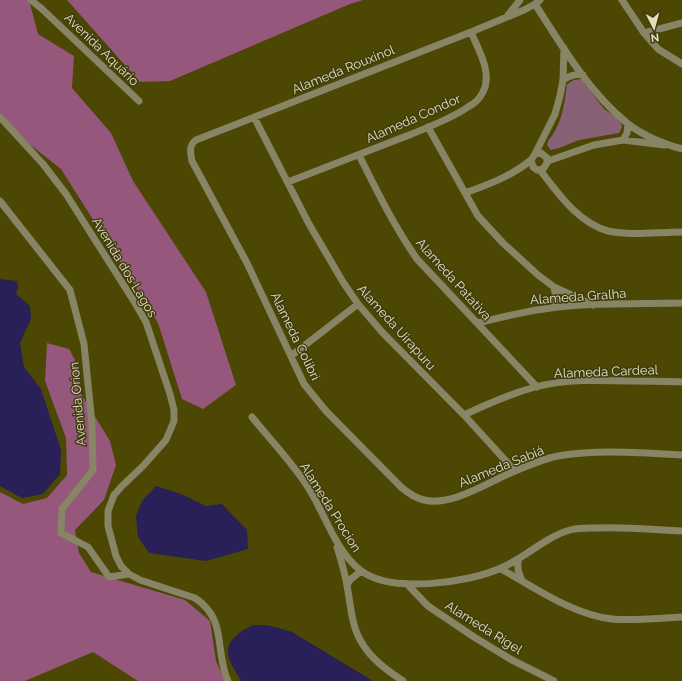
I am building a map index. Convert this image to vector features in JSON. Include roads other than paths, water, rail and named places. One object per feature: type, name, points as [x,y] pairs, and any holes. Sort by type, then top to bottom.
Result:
[{"type":"street","name":"Avenida Aquário","points":[[31,0],[139,100]]},
{"type":"street","name":"Alameda Rouxinol","points":[[507,16],[520,0]]},
{"type":"street","points":[[622,0],[644,33],[658,49],[682,64]]},
{"type":"street","name":"Alameda Rouxinol","points":[[190,147],[196,140],[471,32],[537,2]]},
{"type":"street","points":[[537,2],[564,48],[592,88],[610,108],[628,124],[672,146]]},
{"type":"street","points":[[644,33],[682,23]]},
{"type":"street","name":"Alameda Condor","points":[[288,182],[428,127],[468,108],[483,92],[486,84],[486,73],[471,32]]},
{"type":"street","points":[[465,193],[523,167],[531,160],[555,114],[563,80],[564,48]]},
{"type":"street","points":[[563,80],[573,75],[583,75]]},
{"type":"street","name":"Avenida dos Lagos","points":[[0,117],[43,164],[66,194],[146,322],[170,394],[174,410],[174,421],[166,440],[114,495],[109,507],[108,526],[112,546],[121,566],[129,574],[140,580],[195,598],[211,613],[216,623],[222,663],[228,681]]},
{"type":"street","name":"Alameda Uirapuru","points":[[254,117],[339,277],[358,304],[382,332],[464,415],[515,471]]},
{"type":"street","points":[[623,140],[627,134],[628,124]]},
{"type":"street","points":[[428,127],[478,216],[503,243],[538,275],[554,287],[593,305]]},
{"type":"street","points":[[540,170],[545,168],[548,161],[594,145],[623,140],[672,146],[682,149]]},
{"type":"street","name":"Alameda Colibri","points":[[190,147],[192,161],[247,263],[304,384],[326,411],[401,487],[413,497],[425,501]]},
{"type":"street","points":[[535,154],[543,154],[548,161]]},
{"type":"street","name":"Alameda Patativa","points":[[359,155],[385,208],[417,259],[537,387]]},
{"type":"street","points":[[531,160],[533,167],[540,170],[573,209],[591,223],[599,227],[618,232],[631,233],[682,232]]},
{"type":"street","name":"Avenida Orion","points":[[0,201],[70,290],[84,344],[92,424],[93,470],[62,509],[61,533],[88,547],[109,577],[129,574]]},
{"type":"street","points":[[552,308],[556,298],[554,287]]},
{"type":"street","name":"Alameda Gralha","points":[[477,323],[511,314],[552,308],[593,305],[682,303]]},
{"type":"street","points":[[292,356],[358,304]]},
{"type":"street","name":"Alameda Cardeal","points":[[464,415],[500,398],[537,387],[569,382],[606,380],[682,382]]},
{"type":"street","name":"Alameda Procion","points":[[252,417],[308,487],[319,505],[342,551],[361,571],[384,581],[418,585],[479,576],[501,569],[559,534],[578,528],[611,527],[682,531]]},
{"type":"street","name":"Alameda Sabiá","points":[[425,501],[437,501],[452,498],[515,471],[556,456],[602,452],[682,455]]},
{"type":"street","points":[[335,539],[347,585],[355,631],[369,654],[389,672],[402,681]]},
{"type":"street","points":[[518,560],[518,570],[522,581]]},
{"type":"street","points":[[501,569],[559,602],[599,616],[628,619],[682,617]]},
{"type":"street","points":[[347,585],[350,580],[361,571]]},
{"type":"street","name":"Alameda Rigel","points":[[407,584],[428,606],[474,637],[512,660],[554,681]]}]
